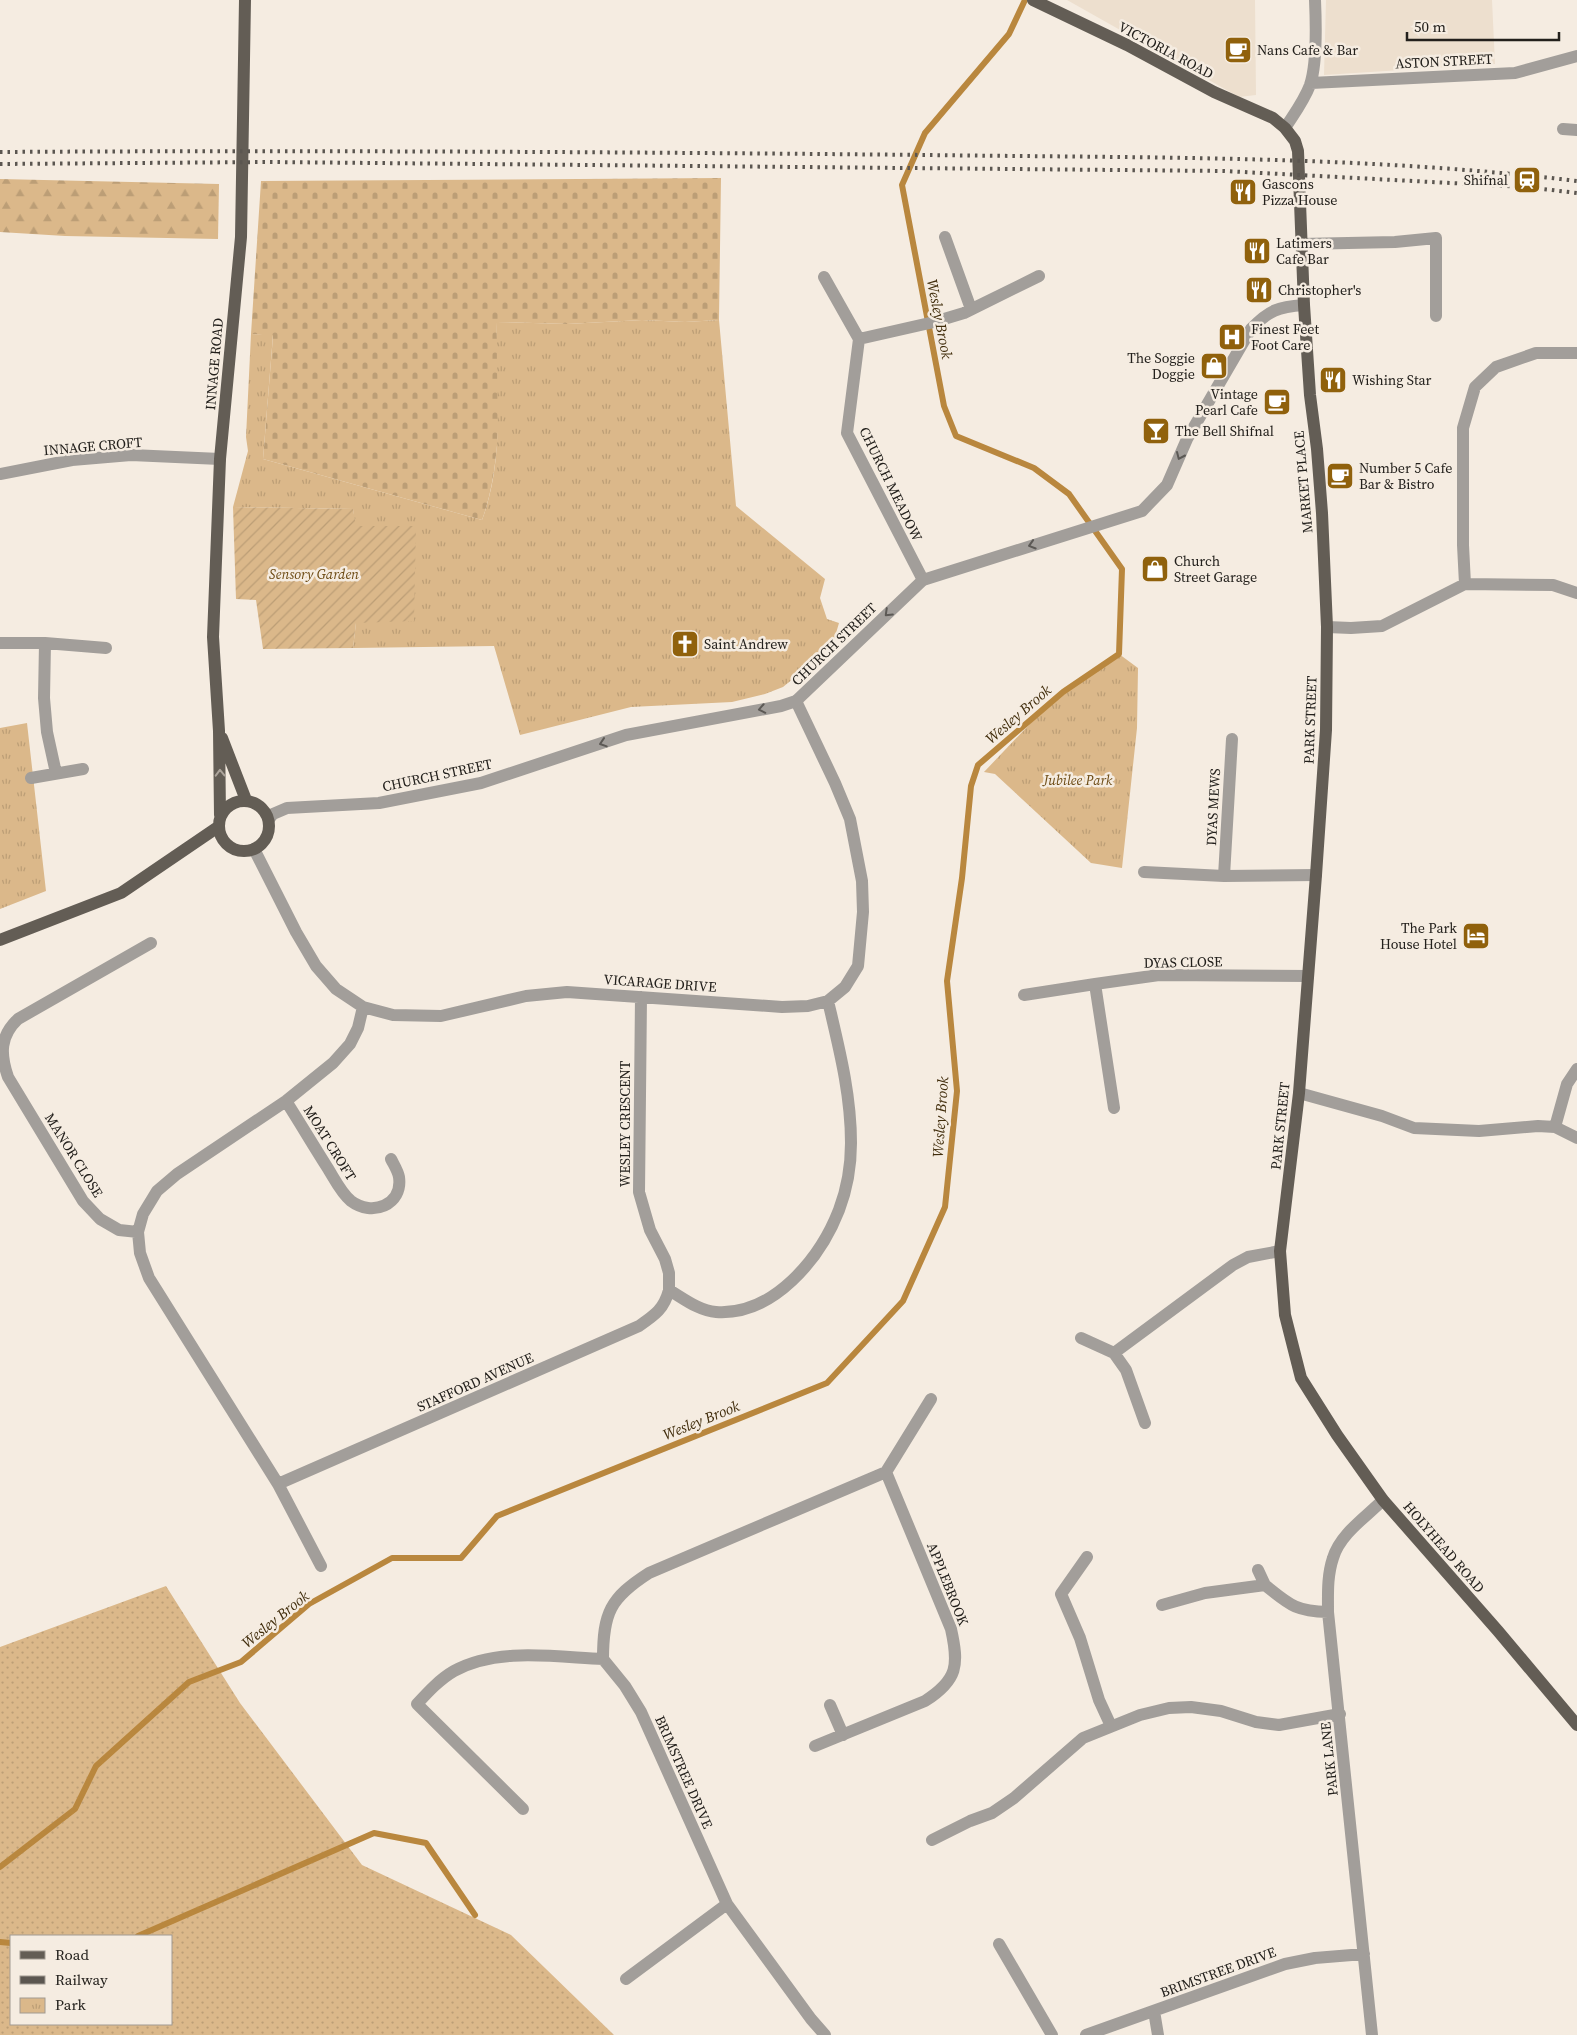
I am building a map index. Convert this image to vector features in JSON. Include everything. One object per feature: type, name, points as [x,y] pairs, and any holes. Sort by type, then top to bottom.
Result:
[{"type":"main road","name":"INNAGE ROAD","points":[[219,731],[213,637],[220,459],[241,236],[244,0]]},
{"type":"main road","name":"VICTORIA ROAD","points":[[1037,2],[1127,46],[1214,92],[1273,118],[1285,128]]},
{"type":"main road","name":"MARKET PLACE","points":[[1285,128],[1295,141],[1298,152],[1304,305],[1310,394],[1321,504],[1327,627]]},
{"type":"main road","name":"PARK STREET","points":[[1301,1378],[1285,1315],[1280,1251],[1299,1093],[1316,875],[1326,730],[1327,627]]},
{"type":"main road","points":[[219,731],[246,800]]},
{"type":"main road","points":[[0,940],[121,893],[219,821],[229,805],[236,801],[246,800],[255,802],[263,808],[269,819],[269,832],[264,841],[254,850],[243,851],[234,849],[223,840],[219,821],[219,731]]},
{"type":"main road","name":"HOLYHEAD ROAD","points":[[1301,1378],[1337,1435],[1383,1500],[1498,1631],[1577,1725]]},
{"type":"street","points":[[1285,128],[1303,100],[1310,83],[1316,27],[1315,0]]},
{"type":"street","name":"ASTON STREET","points":[[1310,83],[1514,73],[1577,56]]},
{"type":"street","points":[[1563,130],[1577,130]]},
{"type":"street","points":[[945,237],[971,309]]},
{"type":"street","points":[[1301,244],[1396,242],[1436,238],[1436,316]]},
{"type":"street","points":[[824,277],[858,339],[929,323],[971,309],[1039,276]]},
{"type":"street","name":"CHURCH STREET","points":[[269,819],[273,814],[287,808],[379,803],[481,783],[626,735],[781,706],[796,701],[923,580],[1142,511],[1167,485],[1187,439],[1251,329],[1263,316],[1281,307],[1304,305]]},
{"type":"street","name":"CHURCH MEADOW","points":[[858,339],[847,433],[923,580]]},
{"type":"street","points":[[1465,584],[1462,428],[1475,387],[1496,367],[1536,353],[1577,353]]},
{"type":"street","name":"INNAGE CROFT","points":[[0,474],[72,460],[131,455],[220,459]]},
{"type":"street","points":[[1327,627],[1382,626],[1465,584],[1553,585],[1577,593]]},
{"type":"street","points":[[0,643],[45,642],[106,648]]},
{"type":"street","points":[[45,642],[44,698],[47,732],[56,773]]},
{"type":"street","name":"VICARAGE DRIVE","points":[[254,850],[296,932],[316,966],[336,989],[363,1007],[393,1015],[441,1016],[526,996],[567,992],[782,1007],[808,1006],[828,1001],[845,987],[858,966],[864,912],[862,881],[850,820],[835,783],[796,701]]},
{"type":"street","name":"DYAS MEWS","points":[[1224,876],[1232,739]]},
{"type":"street","points":[[32,778],[83,769]]},
{"type":"street","points":[[1144,872],[1224,876],[1316,875]]},
{"type":"street","name":"MANOR CLOSE","points":[[138,1232],[119,1230],[100,1219],[83,1201],[8,1077],[2,1064],[1,1049],[8,1027],[18,1019],[151,943]]},
{"type":"street","name":"DYAS CLOSE","points":[[1024,995],[1159,975],[1308,976]]},
{"type":"street","points":[[1096,984],[1114,1108]]},
{"type":"street","name":"WESLEY CRESCENT","points":[[641,997],[639,1192],[650,1230],[665,1259],[669,1273],[668,1290]]},
{"type":"street","points":[[668,1290],[698,1307],[714,1312],[736,1312],[753,1307],[766,1300],[793,1279],[828,1233],[839,1208],[847,1180],[851,1144],[850,1110],[845,1073],[828,1001]]},
{"type":"street","points":[[321,1566],[278,1484],[149,1278],[140,1253],[138,1232],[143,1214],[157,1191],[177,1174],[286,1101],[333,1063],[350,1044],[358,1028],[363,1007]]},
{"type":"street","points":[[1555,1127],[1567,1084],[1577,1068]]},
{"type":"street","points":[[1299,1093],[1382,1116],[1414,1128],[1479,1130],[1538,1126],[1555,1127],[1577,1138]]},
{"type":"street","name":"MOAT CROFT","points":[[286,1101],[340,1187],[352,1202],[372,1209],[386,1206],[392,1201],[396,1195],[399,1178],[391,1159]]},
{"type":"street","points":[[1114,1353],[1233,1265],[1248,1257],[1280,1251]]},
{"type":"street","name":"STAFFORD AVENUE","points":[[278,1484],[639,1326],[665,1302],[668,1290]]},
{"type":"street","points":[[1081,1338],[1114,1353],[1126,1370],[1145,1422]]},
{"type":"street","points":[[523,1809],[417,1704],[434,1686],[453,1672],[473,1662],[506,1656],[603,1658],[603,1634],[610,1608],[627,1588],[648,1573],[886,1472],[930,1400]]},
{"type":"street","name":"APPLEBROOK","points":[[815,1746],[925,1701],[941,1691],[950,1680],[955,1666],[955,1647],[951,1629],[886,1472]]},
{"type":"street","name":"PARK LANE","points":[[1372,2035],[1328,1612],[1328,1580],[1333,1557],[1339,1545],[1383,1500]]},
{"type":"street","points":[[1087,1557],[1061,1594],[1080,1638],[1099,1700],[1111,1726]]},
{"type":"street","points":[[1258,1570],[1265,1585],[1293,1607],[1310,1611],[1328,1612]]},
{"type":"street","points":[[1162,1605],[1205,1593],[1265,1585]]},
{"type":"street","name":"BRIMSTREE DRIVE","points":[[603,1658],[625,1686],[641,1712],[727,1904],[811,2019],[826,2035]]},
{"type":"street","points":[[830,1705],[843,1735]]},
{"type":"street","points":[[932,1840],[970,1821],[992,1813],[1014,1798],[1083,1738],[1140,1715],[1169,1708],[1184,1707],[1221,1711],[1256,1722],[1279,1725],[1340,1714]]},
{"type":"street","points":[[626,1979],[727,1904]]},
{"type":"street","points":[[999,1944],[1052,2035]]},
{"type":"street","name":"BRIMSTREE DRIVE","points":[[1086,2035],[1286,1964],[1338,1955],[1364,1954]]},
{"type":"street","points":[[1154,2011],[1158,2035]]},
{"type":"shaded area","points":[[1067,0],[1255,0],[1256,95],[1239,97]]},
{"type":"shaded area","points":[[1326,0],[1492,0],[1495,64],[1324,75]]},
{"type":"green space","points":[[721,178],[719,320],[685,322],[642,320],[567,324],[497,322],[498,435],[493,479],[482,520],[263,459],[273,336],[251,334],[261,181]]},
{"type":"green space","points":[[0,179],[219,184],[218,239],[65,236],[0,232]]},
{"type":"green space","points":[[642,320],[685,322],[719,320],[736,506],[825,579],[820,598],[827,619],[839,623],[834,640],[821,656],[783,687],[765,694],[732,702],[631,707],[520,735],[494,646],[353,648],[356,623],[355,526],[353,509],[233,507],[248,451],[246,437],[251,334],[273,335],[263,459],[482,520],[489,496],[497,447],[497,322],[567,324]]},
{"type":"green space","name":"Sensory Garden","points":[[233,507],[353,509],[356,526],[416,526],[414,621],[356,623],[353,648],[263,649],[256,600],[236,599]]},
{"type":"green space","name":"Jubilee Park","points":[[1119,654],[1138,668],[1137,728],[1122,868],[1091,863],[995,774],[984,772],[1044,709]]},
{"type":"green space","points":[[27,723],[46,891],[0,909],[0,728]]},
{"type":"green space","points":[[166,1586],[240,1703],[362,1865],[511,1935],[614,2035],[0,2035],[0,1647]]},
{"type":"waterway","name":"Wesley Brook","points":[[0,1867],[75,1809],[96,1766],[189,1682],[241,1662],[309,1604],[392,1558],[461,1558],[497,1516],[827,1383],[903,1301],[945,1207],[957,1091],[947,981],[962,878],[971,786],[978,765],[1063,692],[1119,654],[1122,569],[1069,494],[1034,468],[956,436],[944,406],[902,185],[925,133],[1009,34],[1025,0]]},
{"type":"waterway","points":[[140,1935],[374,1833],[426,1843],[475,1915]]},
{"type":"waterway","points":[[0,1942],[10,1943]]},
{"type":"railway","points":[[0,152],[464,152],[1253,159],[1415,166],[1577,181]]},
{"type":"railway","points":[[0,164],[269,162],[1224,171],[1526,187],[1577,193]]},
{"type":"place","name":"Nans Cafe & Bar","points":[[1238,50]]},
{"type":"place","name":"Shifnal","points":[[1527,180]]},
{"type":"place","name":"Gascons Pizza House","points":[[1243,192]]},
{"type":"place","name":"Latimers Cafe Bar","points":[[1257,251]]},
{"type":"place","name":"Christopher's","points":[[1259,290]]},
{"type":"place","name":"Finest Feet Foot Care","points":[[1232,337]]},
{"type":"place","name":"The Soggie Doggie","points":[[1214,366]]},
{"type":"place","name":"Wishing Star","points":[[1333,380]]},
{"type":"place","name":"Vintage Pearl Cafe","points":[[1277,402]]},
{"type":"place","name":"The Bell Shifnal","points":[[1156,431]]},
{"type":"place","name":"Number 5 Cafe Bar & Bistro","points":[[1340,476]]},
{"type":"place","name":"Church Street Garage","points":[[1155,569]]},
{"type":"place","name":"Saint Andrew","points":[[685,644]]},
{"type":"place","name":"The Park House Hotel","points":[[1476,936]]}]
